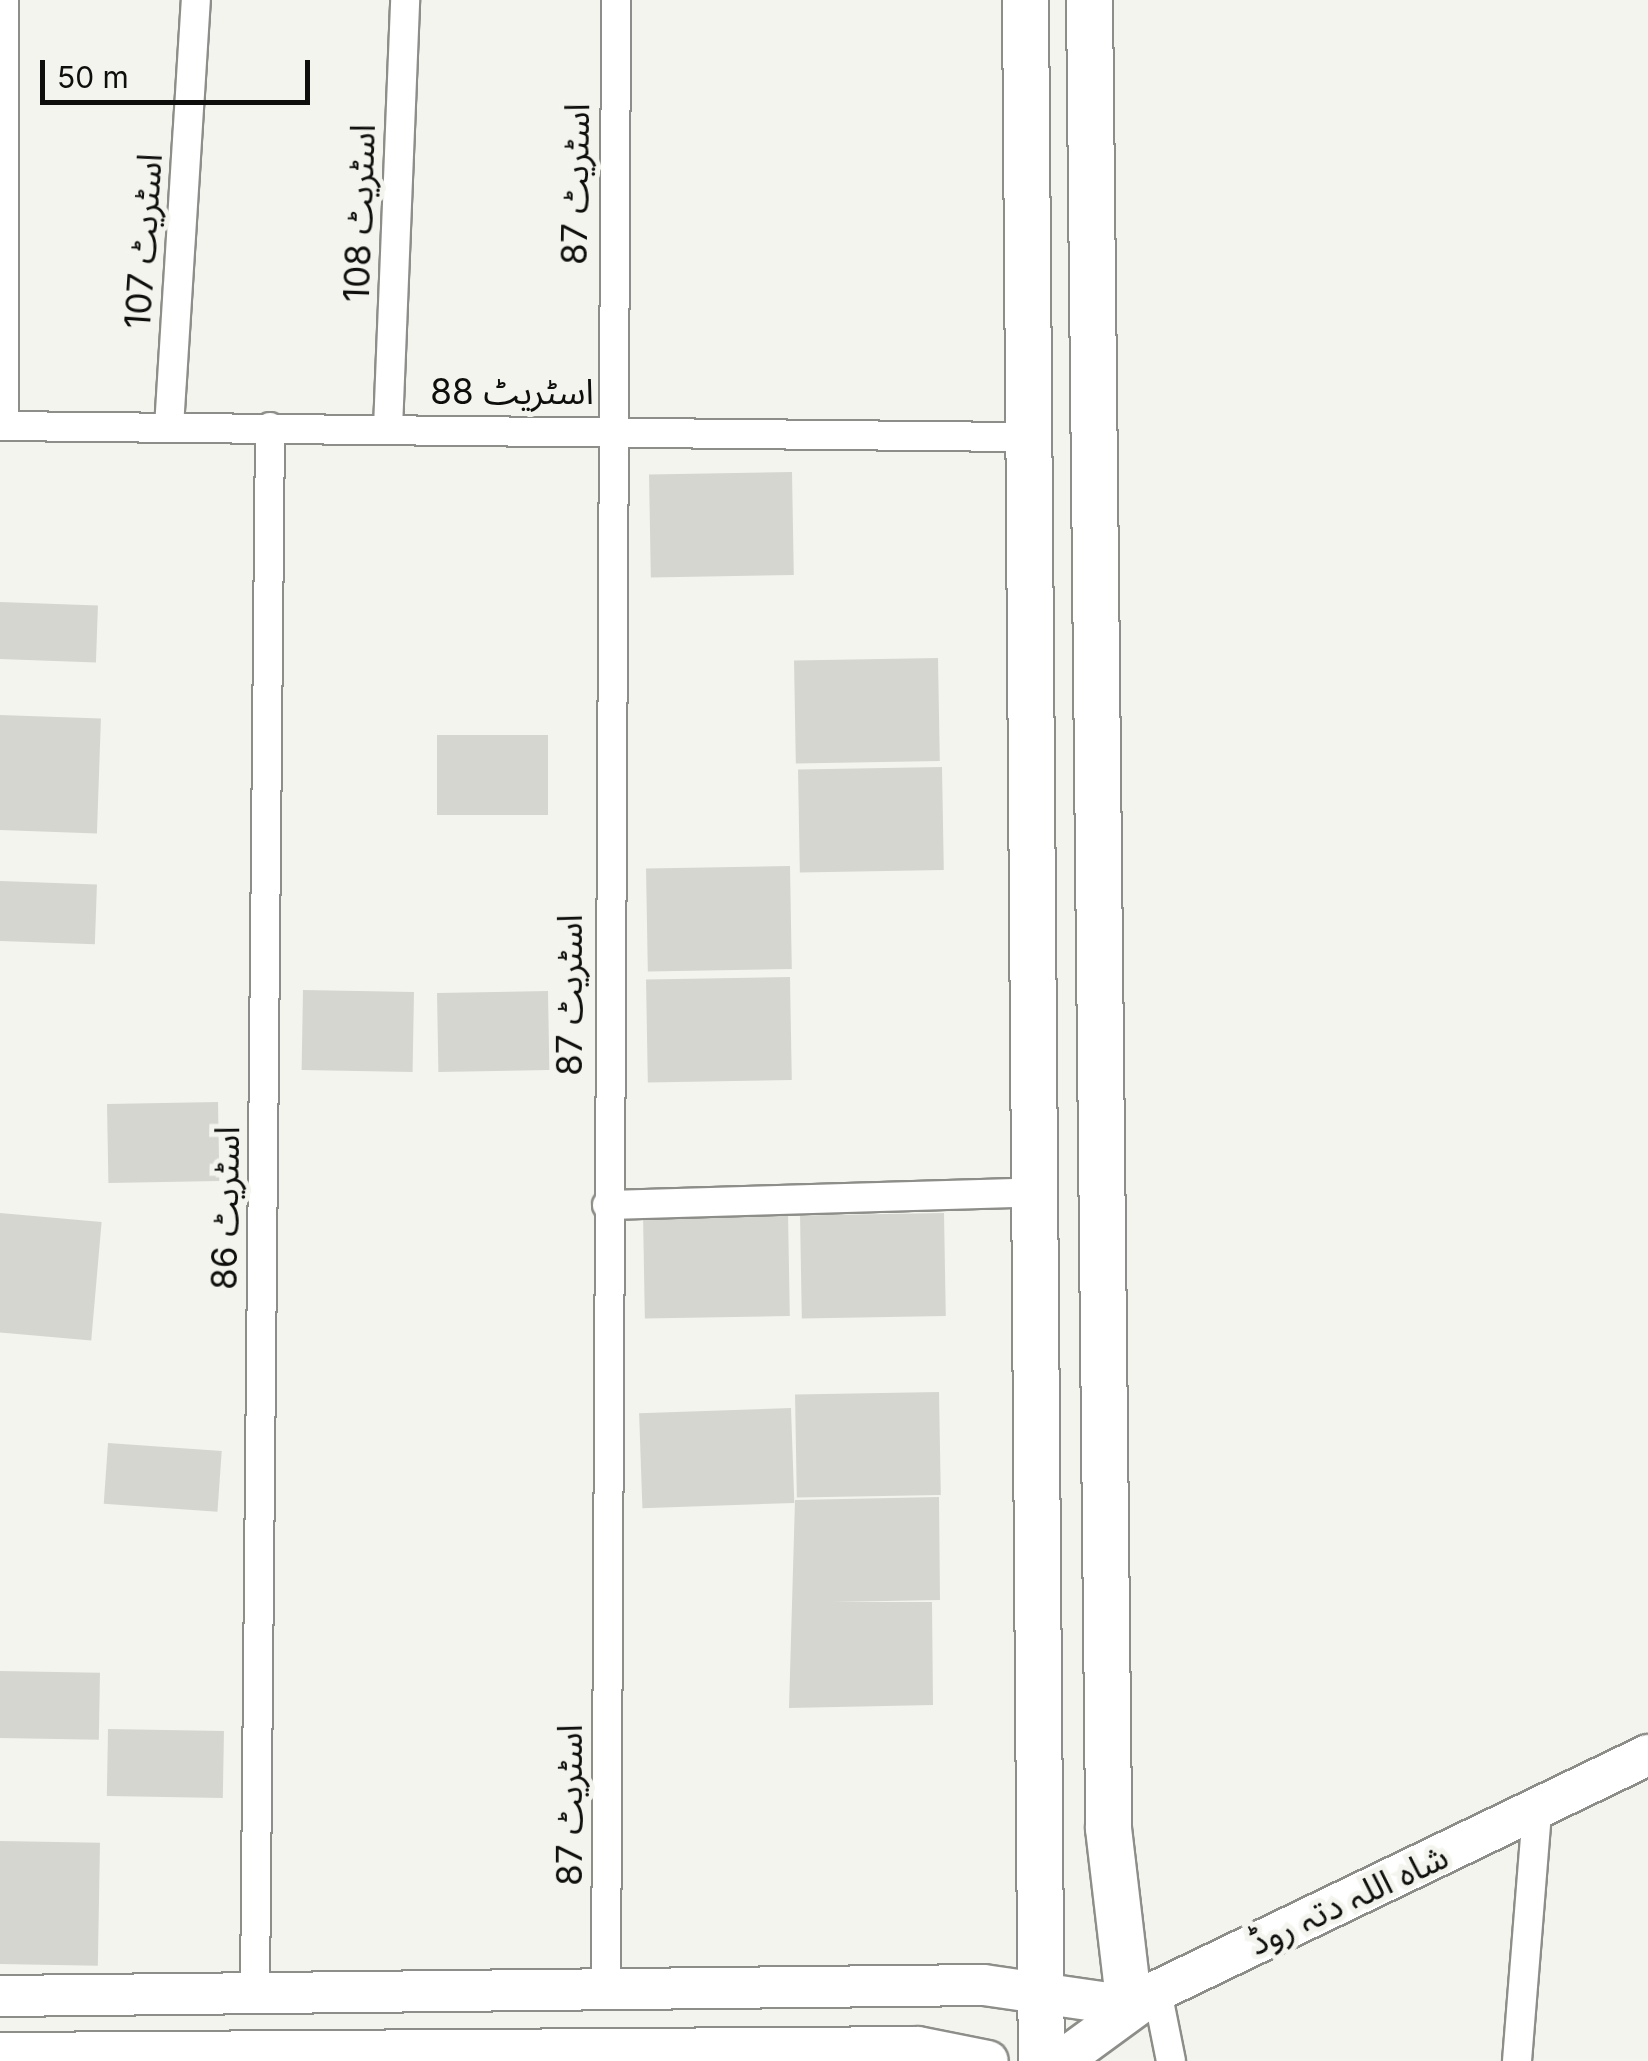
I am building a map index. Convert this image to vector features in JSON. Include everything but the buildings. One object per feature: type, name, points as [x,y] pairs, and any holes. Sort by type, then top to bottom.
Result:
[{"type":"main road","points":[[1026,0],[1024,437],[1041,2061]]},
{"type":"main road","points":[[1088,0],[1108,1828],[1143,1998]]},
{"type":"street","points":[[2,426],[4,0]]},
{"type":"street","name":"اسٹریٹ 107","points":[[168,427],[196,0]]},
{"type":"street","name":"اسٹریٹ 108","points":[[388,428],[405,0]]},
{"type":"street","name":"اسٹریٹ 87","points":[[606,1990],[608,429],[616,0]]},
{"type":"street","name":"اسٹریٹ 88","points":[[2,426],[608,429],[1024,437]]},
{"type":"street","name":"اسٹریٹ 86","points":[[255,1990],[270,427]]},
{"type":"street","points":[[606,1205],[1034,1192]]},
{"type":"street","name":"شاہ اللہ دتہ روڈ","points":[[1060,2061],[1143,1998],[1537,1812],[1648,1755]]},
{"type":"street","points":[[1517,2061],[1537,1812]]},
{"type":"street","points":[[0,1996],[255,1990],[1042,1991],[1143,1998],[1171,2061]]},
{"type":"street","points":[[0,2053],[918,2048],[988,2061]]}]
